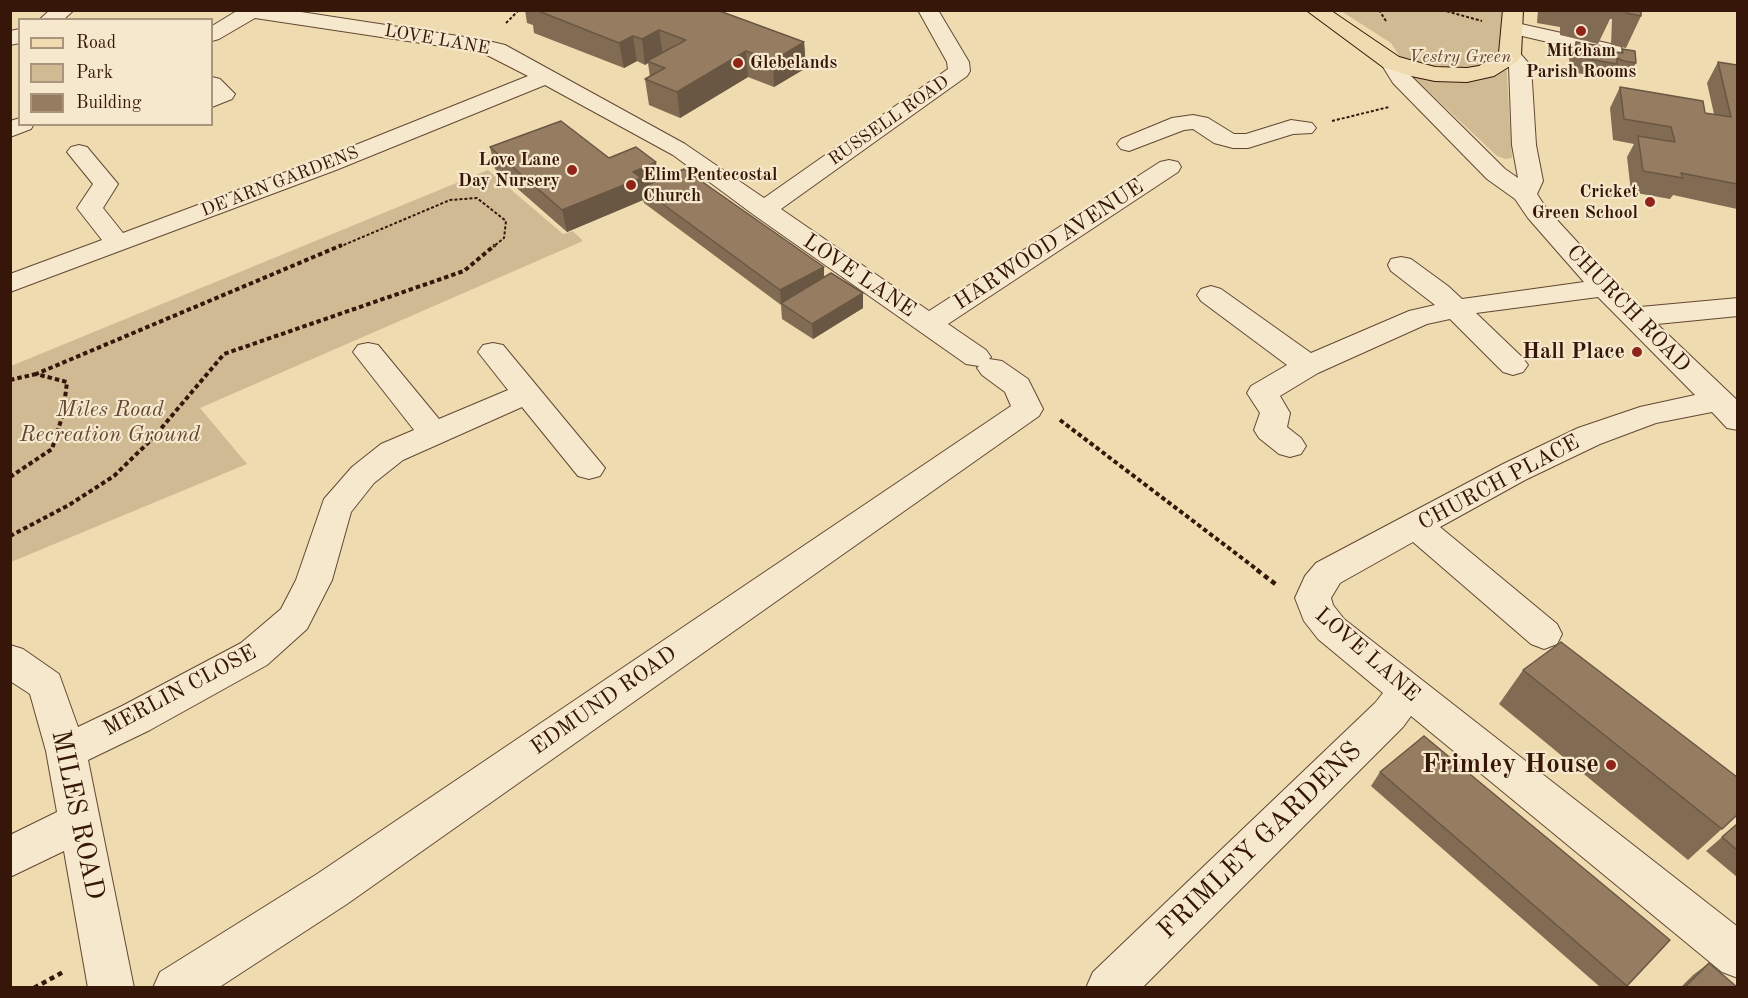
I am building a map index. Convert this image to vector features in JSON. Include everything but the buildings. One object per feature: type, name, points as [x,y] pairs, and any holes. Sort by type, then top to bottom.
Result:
[{"type":"main road","points":[[1316,10],[1391,62],[1435,74],[1467,75],[1486,71],[1510,56],[1512,19]]},
{"type":"street","name":"LOVE LANE","points":[[244,10],[484,46],[497,50],[548,76],[681,152],[1017,386],[1028,409]]},
{"type":"street","name":"RUSSELL ROAD","points":[[763,210],[946,82],[958,70],[958,62],[928,10]]},
{"type":"street","points":[[213,34],[252,11]]},
{"type":"street","points":[[1512,19],[1612,51]]},
{"type":"street","points":[[1510,56],[1520,66],[1524,145],[1531,181],[1524,194]]},
{"type":"street","name":"CHURCH ROAD","points":[[1391,62],[1401,78],[1496,174],[1524,194],[1537,213],[1604,288],[1728,411]]},
{"type":"street","name":"DE'ARN GARDENS","points":[[10,284],[327,165],[548,76]]},
{"type":"street","points":[[213,85],[224,94],[213,99]]},
{"type":"street","name":"HARWOOD AVENUE","points":[[929,324],[1177,171],[1119,138],[1193,122],[1200,123],[1222,138],[1233,141],[1248,141],[1291,127],[1304,128]]},
{"type":"street","points":[[79,152],[106,184],[90,208],[118,244]]},
{"type":"street","points":[[1401,265],[1438,292],[1513,365]]},
{"type":"street","points":[[1290,446],[1270,430],[1275,413],[1262,393],[1308,366],[1419,317],[1484,303],[1604,288]]},
{"type":"street","points":[[1211,295],[1308,366]]},
{"type":"street","points":[[1633,317],[1737,307]]},
{"type":"street","points":[[368,352],[434,434]]},
{"type":"street","points":[[493,352],[589,468]]},
{"type":"street","name":"MERLIN CLOSE","points":[[66,751],[136,717],[254,654],[294,619],[314,580],[336,508],[363,475],[392,452],[527,393]]},
{"type":"street","name":"EDMUND ROAD","points":[[176,987],[332,889],[1028,409]]},
{"type":"street","name":"CHURCH PLACE","points":[[1317,610],[1313,598],[1317,586],[1328,573],[1514,472],[1589,436],[1651,414],[1728,411]]},
{"type":"street","points":[[1416,526],[1544,634]]},
{"type":"street","name":"LOVE LANE","points":[[1317,610],[1331,629],[1737,956]]},
{"type":"street","name":"MILES ROAD","points":[[10,660],[46,685],[66,751],[111,987]]},
{"type":"street","name":"FRIMLEY GARDENS","points":[[1109,987],[1389,715],[1407,691]]},
{"type":"street","points":[[10,857],[79,822]]},
{"type":"path","points":[[1442,10],[1512,19]]},
{"type":"path","points":[[1304,128],[1422,99]]},
{"type":"path","points":[[10,380],[36,374],[450,200],[477,198],[506,221],[504,238],[464,271],[224,354],[153,438],[114,476],[69,505],[10,536]]},
{"type":"path","points":[[10,477],[52,449],[63,414],[67,382],[36,374]]},
{"type":"path","name":"LOVE LANE","points":[[1028,409],[1056,418],[1267,579],[1317,610]]},
{"type":"green space","name":"Vestry Green","points":[[1341,11],[1503,11],[1512,158],[1505,159],[1497,156],[1412,76],[1391,43]]},
{"type":"green space","name":"Miles Road Recreation Ground","points":[[488,170],[563,234],[573,231],[583,241],[200,408],[247,464],[11,562],[11,366]]},
{"type":"place","name":"Mitcham Parish Rooms","points":[[1581,31]]},
{"type":"place","name":"Glebelands","points":[[738,63]]},
{"type":"place","name":"Love Lane Day Nursery","points":[[572,170]]},
{"type":"place","name":"Elim Pentecostal Church","points":[[631,185]]},
{"type":"place","name":"Cricket Green School","points":[[1650,202]]},
{"type":"place","name":"Hall Place","points":[[1637,352]]},
{"type":"place","name":"Frimley House","points":[[1611,765]]}]
